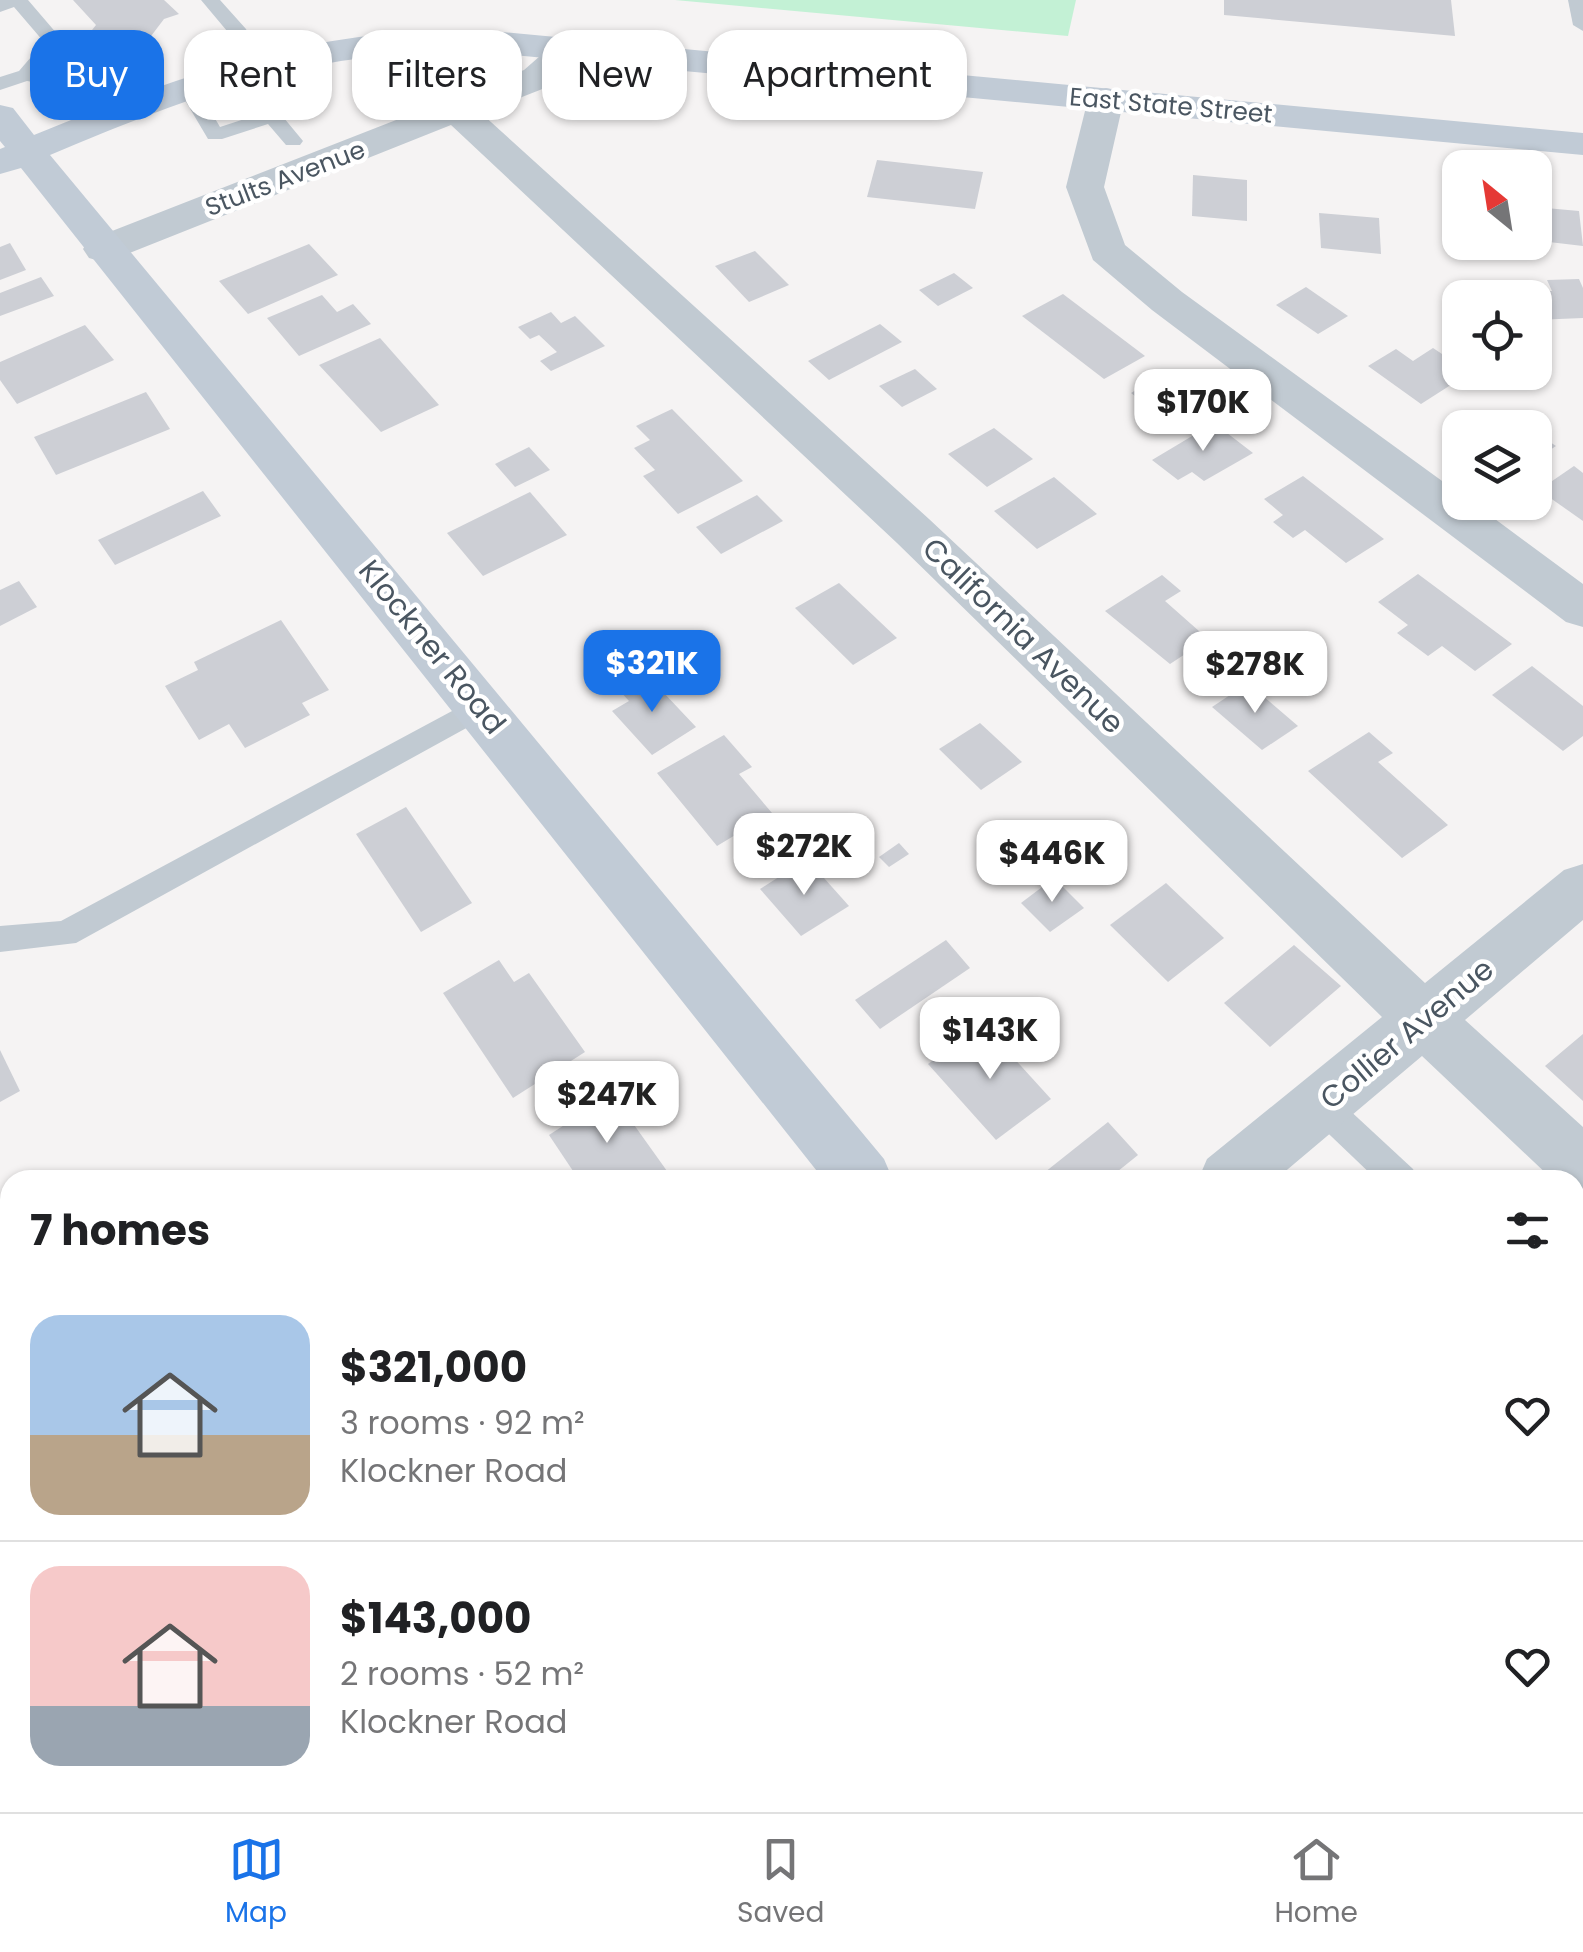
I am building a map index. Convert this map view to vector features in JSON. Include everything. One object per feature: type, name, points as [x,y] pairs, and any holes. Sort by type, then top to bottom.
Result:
[{"type":"street","name":"East State Street","points":[[332,49],[394,42],[480,41],[542,47]]},
{"type":"street","name":"East State Street","points":[[687,61],[1579,138]]},
{"type":"street","points":[[1106,99],[1084,187],[1107,251],[1168,301],[1583,609]]},
{"type":"street","name":"East State Street","points":[[9,143],[100,120]]},
{"type":"street","name":"Stults Avenue","points":[[103,249],[435,120]]},
{"type":"street","name":"California Avenue","points":[[468,120],[914,531],[1424,1020],[1583,1166]]},
{"type":"street","name":"Klockner Road","points":[[9,143],[103,249],[480,707],[854,1170]]},
{"type":"street","name":"Collier Avenue","points":[[1242,1170],[1583,886]]},
{"type":"lane","points":[[0,6],[18,0],[54,42],[26,75]]},
{"type":"lane","points":[[210,0],[236,30]]},
{"type":"lane","points":[[1577,0],[1583,24]]},
{"type":"lane","points":[[0,84],[30,76]]},
{"type":"lane","points":[[206,120],[215,135],[260,120]]},
{"type":"lane","points":[[275,120],[293,141]]},
{"type":"lane","points":[[0,939],[65,934],[480,707]]},
{"type":"lane","points":[[1321,1104],[1390,1170]]},
{"type":"green space","points":[[675,0],[1076,0],[1068,36]]},
{"type":"building","points":[[73,0],[164,0],[179,14],[164,19],[156,30],[92,30],[96,25]]},
{"type":"building","points":[[1224,0],[1451,0],[1455,36],[1224,15]]},
{"type":"building","points":[[877,160],[983,172],[975,209],[867,197]]},
{"type":"building","points":[[1193,175],[1247,180],[1247,221],[1192,216]]},
{"type":"building","points":[[1552,209],[1579,211],[1583,246],[1552,242]]},
{"type":"building","points":[[1319,213],[1379,218],[1381,254],[1321,248]]},
{"type":"building","points":[[10,243],[26,270],[0,280],[0,247]]},
{"type":"building","points":[[309,244],[338,275],[248,314],[219,281]]},
{"type":"building","points":[[755,251],[789,285],[749,302],[715,266]]},
{"type":"building","points":[[954,273],[973,288],[938,306],[919,290]]},
{"type":"building","points":[[41,277],[54,296],[0,316],[0,293]]},
{"type":"building","points":[[1579,279],[1583,288],[1583,318],[1552,319],[1552,280],[1547,280]]},
{"type":"building","points":[[1306,287],[1348,316],[1318,334],[1276,305]]},
{"type":"building","points":[[1063,294],[1145,356],[1104,379],[1022,316]]},
{"type":"building","points":[[322,295],[337,312],[353,304],[371,324],[299,356],[267,318]]},
{"type":"building","points":[[551,312],[561,323],[575,316],[605,346],[551,371],[540,361],[557,352],[539,335],[530,339],[518,327]]},
{"type":"building","points":[[880,324],[902,342],[829,380],[808,361]]},
{"type":"building","points":[[85,325],[114,360],[17,404],[0,380],[0,362]]},
{"type":"building","points":[[380,338],[439,405],[381,432],[319,365]]},
{"type":"building","points":[[1433,348],[1442,354],[1443,390],[1421,404],[1368,366],[1396,349],[1413,361]]},
{"type":"building","points":[[915,369],[937,389],[902,407],[879,386]]},
{"type":"building","points":[[1166,372],[1203,400],[1168,421],[1131,393]]},
{"type":"building","points":[[146,392],[170,429],[56,475],[34,437]]},
{"type":"building","points":[[672,409],[743,481],[678,514],[643,476],[655,470],[634,448],[650,440],[636,426]]},
{"type":"building","points":[[1214,423],[1253,453],[1204,481],[1192,472],[1178,480],[1152,460]]},
{"type":"building","points":[[994,428],[1033,459],[987,487],[948,454]]},
{"type":"building","points":[[529,447],[550,470],[515,487],[495,464]]},
{"type":"building","points":[[1574,466],[1583,473],[1583,521],[1552,499],[1552,481]]},
{"type":"building","points":[[1303,476],[1384,539],[1346,563],[1305,530],[1293,538],[1273,522],[1283,515],[1264,499]]},
{"type":"building","points":[[1054,477],[1097,514],[1037,549],[994,511]]},
{"type":"building","points":[[203,491],[221,516],[115,565],[98,540]]},
{"type":"building","points":[[530,492],[567,535],[483,576],[447,533]]},
{"type":"building","points":[[757,495],[783,521],[721,554],[696,527]]},
{"type":"building","points":[[1418,574],[1512,644],[1475,671],[1442,646],[1428,656],[1397,633],[1408,625],[1378,602]]},
{"type":"building","points":[[1162,575],[1181,591],[1165,601],[1208,639],[1170,664],[1105,611]]},
{"type":"building","points":[[19,581],[37,607],[0,626],[0,590]]},
{"type":"building","points":[[839,583],[897,638],[853,665],[795,608]]},
{"type":"building","points":[[281,620],[329,690],[302,703],[310,715],[245,748],[229,724],[199,740],[165,686],[198,670],[194,662]]},
{"type":"building","points":[[1532,666],[1583,706],[1583,736],[1563,751],[1492,695]]},
{"type":"building","points":[[646,674],[696,727],[652,755],[612,711],[629,701],[619,690]]},
{"type":"building","points":[[1248,683],[1298,726],[1262,750],[1212,707]]},
{"type":"building","points":[[980,723],[1022,762],[981,790],[939,749]]},
{"type":"building","points":[[1369,732],[1393,753],[1378,762],[1448,825],[1402,858],[1308,771]]},
{"type":"building","points":[[724,735],[752,767],[739,774],[772,813],[717,846],[657,773]]},
{"type":"building","points":[[406,807],[472,903],[421,932],[356,834]]},
{"type":"building","points":[[899,843],[909,854],[889,867],[879,857]]},
{"type":"building","points":[[807,859],[849,906],[801,936],[760,889]]},
{"type":"building","points":[[1054,878],[1084,908],[1050,932],[1021,903]]},
{"type":"building","points":[[1166,883],[1224,938],[1168,982],[1110,925]]},
{"type":"building","points":[[946,940],[970,968],[880,1029],[855,1000]]},
{"type":"building","points":[[1294,945],[1341,986],[1270,1047],[1224,1003]]},
{"type":"building","points":[[499,960],[514,982],[529,973],[585,1052],[513,1098],[443,993]]},
{"type":"building","points":[[983,1024],[1051,1099],[996,1140],[928,1064]]},
{"type":"building","points":[[1583,1034],[1583,1101],[1545,1066]]},
{"type":"building","points":[[0,1050],[20,1091],[0,1102]]},
{"type":"building","points":[[612,1094],[666,1170],[572,1170],[549,1135]]},
{"type":"building","points":[[1108,1122],[1138,1155],[1119,1170],[1048,1170]]}]
